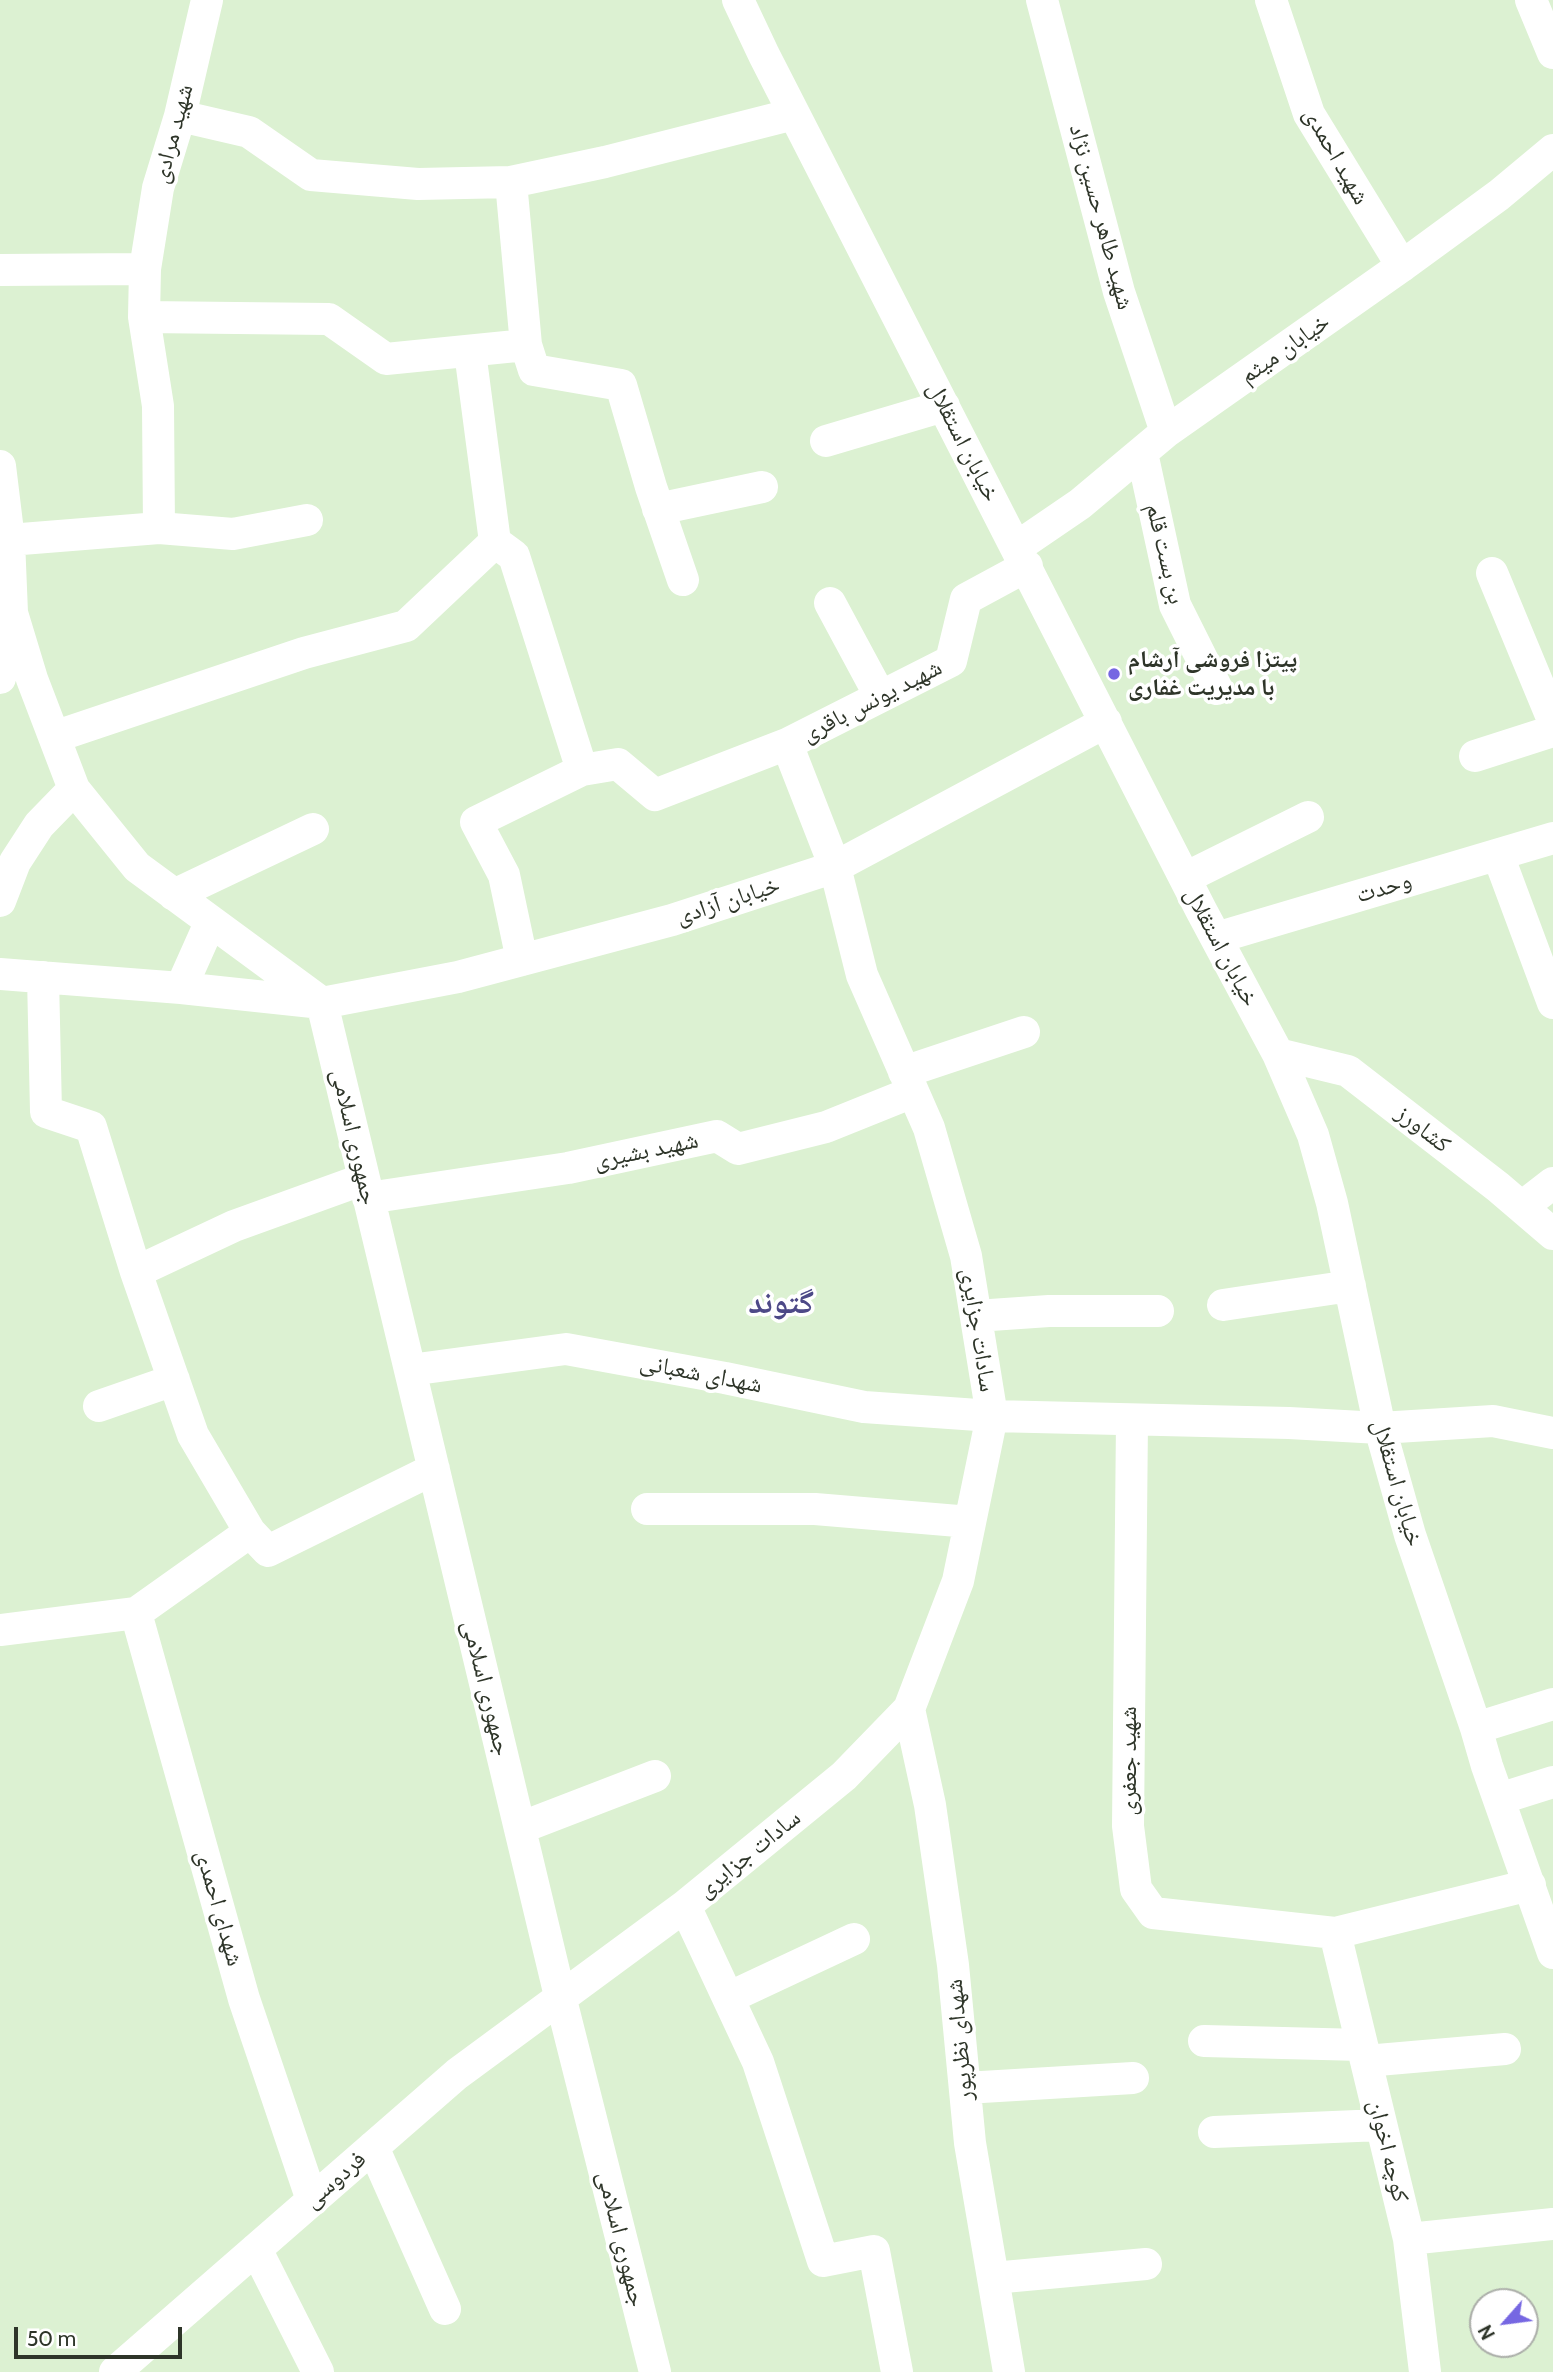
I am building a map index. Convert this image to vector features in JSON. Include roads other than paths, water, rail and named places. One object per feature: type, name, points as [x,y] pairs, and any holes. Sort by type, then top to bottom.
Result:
[{"type":"street","name":"شهید مرادی","points":[[159,528],[158,406],[144,317],[145,269],[158,188],[180,116],[207,0]]},
{"type":"street","name":"خیابان استقلال","points":[[738,0],[1185,878],[1278,1054],[1313,1135],[1332,1203],[1380,1428],[1410,1535],[1553,1953]]},
{"type":"street","name":"شهید طاهر حسین نژاد","points":[[1042,0],[1119,292],[1166,432]]},
{"type":"street","name":"شهید احمدی","points":[[1271,0],[1309,114],[1402,266]]},
{"type":"street","points":[[1531,0],[1553,53]]},
{"type":"street","points":[[180,116],[249,132],[311,175],[418,184],[511,182],[605,162],[794,114]]},
{"type":"street","name":"خیابان میثم","points":[[1022,556],[1166,432],[1402,266],[1499,195],[1552,152]]},
{"type":"street","points":[[511,182],[526,345],[534,370],[621,385],[658,509],[683,580]]},
{"type":"street","points":[[0,270],[145,269]]},
{"type":"street","points":[[144,317],[328,319],[386,359],[526,345]]},
{"type":"street","points":[[470,352],[495,542],[514,556],[582,770]]},
{"type":"street","points":[[826,441],[944,406]]},
{"type":"street","name":"بن بست قلم","points":[[1142,453],[1175,605],[1217,689]]},
{"type":"street","points":[[0,466],[9,540],[12,613],[0,678]]},
{"type":"street","points":[[658,509],[762,486]]},
{"type":"street","points":[[9,540],[159,528],[233,534],[307,520]]},
{"type":"street","points":[[54,737],[304,653],[406,625],[495,542]]},
{"type":"street","name":"شهید یونس باقری","points":[[787,744],[951,661],[966,599],[1022,556]]},
{"type":"street","points":[[1492,573],[1553,720]]},
{"type":"street","points":[[830,603],[880,696]]},
{"type":"street","points":[[12,613],[32,679],[74,789],[136,867],[322,1003]]},
{"type":"street","name":"خیابان آزادی","points":[[322,1003],[458,977],[672,920],[835,867],[1106,722]]},
{"type":"street","points":[[1475,756],[1553,731]]},
{"type":"street","points":[[522,960],[504,875],[477,822],[582,770],[618,764],[655,795],[787,744]]},
{"type":"street","name":"سادات جزایری","points":[[561,1996],[685,1906],[844,1776],[909,1709],[958,1581],[992,1416],[966,1256],[929,1128],[862,975],[835,867],[787,744]]},
{"type":"street","points":[[0,901],[15,862],[33,835],[74,789]]},
{"type":"street","points":[[1185,878],[1308,817]]},
{"type":"street","points":[[174,895],[313,829]]},
{"type":"street","name":"وحدت","points":[[1216,938],[1553,838]]},
{"type":"street","points":[[1498,855],[1553,1003]]},
{"type":"street","points":[[181,988],[210,923]]},
{"type":"street","points":[[0,974],[181,988],[322,1003]]},
{"type":"street","points":[[43,976],[46,1112],[91,1127],[136,1272],[193,1435],[250,1532],[268,1551],[434,1469]]},
{"type":"street","name":"جمهوری اسلامی","points":[[322,1003],[654,2372]]},
{"type":"street","name":"شهید بشیری","points":[[136,1272],[234,1226],[366,1189],[568,1168],[717,1136],[738,1149],[826,1128],[908,1082],[1024,1032]]},
{"type":"street","name":"کشاورز","points":[[1278,1054],[1348,1071],[1553,1234]]},
{"type":"street","points":[[1522,1207],[1553,1183]]},
{"type":"street","points":[[1223,1304],[1350,1286]]},
{"type":"street","points":[[976,1316],[1048,1311],[1158,1311]]},
{"type":"street","name":"شهدای شعبانی","points":[[410,1370],[566,1349],[725,1378],[864,1408],[992,1416],[1289,1423],[1380,1428]]},
{"type":"street","points":[[99,1406],[174,1380]]},
{"type":"street","name":"شهید جعفری","points":[[1132,1420],[1128,1826],[1136,1889],[1153,1913],[1335,1933]]},
{"type":"street","points":[[1380,1428],[1493,1421],[1553,1433]]},
{"type":"street","points":[[647,1509],[815,1509],[970,1522]]},
{"type":"street","points":[[0,1630],[136,1613],[250,1532]]},
{"type":"street","name":"شهدای احمدی","points":[[136,1613],[244,1999],[312,2200]]},
{"type":"street","points":[[1476,1728],[1553,1704]]},
{"type":"street","name":"شهدای نظرپور","points":[[909,1709],[930,1805],[953,1965],[970,2143],[1009,2372]]},
{"type":"street","points":[[520,1828],[655,1776]]},
{"type":"street","points":[[1499,1799],[1553,1782]]},
{"type":"street","points":[[1335,1933],[1530,1885]]},
{"type":"street","points":[[685,1906],[758,2062],[823,2261],[874,2251],[897,2372]]},
{"type":"street","name":"کوچه اخوان","points":[[1335,1933],[1409,2239],[1425,2372]]},
{"type":"street","points":[[728,1998],[854,1939]]},
{"type":"street","name":"فردوسی","points":[[115,2372],[457,2074],[561,1996]]},
{"type":"street","points":[[1204,2041],[1364,2053],[1505,2049]]},
{"type":"street","points":[[965,2088],[1133,2078]]},
{"type":"street","points":[[1214,2132],[1381,2125]]},
{"type":"street","points":[[373,2147],[445,2309]]},
{"type":"street","points":[[1409,2239],[1553,2224]]},
{"type":"street","points":[[256,2249],[318,2372]]},
{"type":"street","points":[[993,2278],[1146,2264]]},
{"type":"place","name":"پیتزا فروشی آرشام با مدیریت غفاری","points":[[1114,674]]},
{"type":"district","name":"گتوند","points":[[781,1304]]}]
